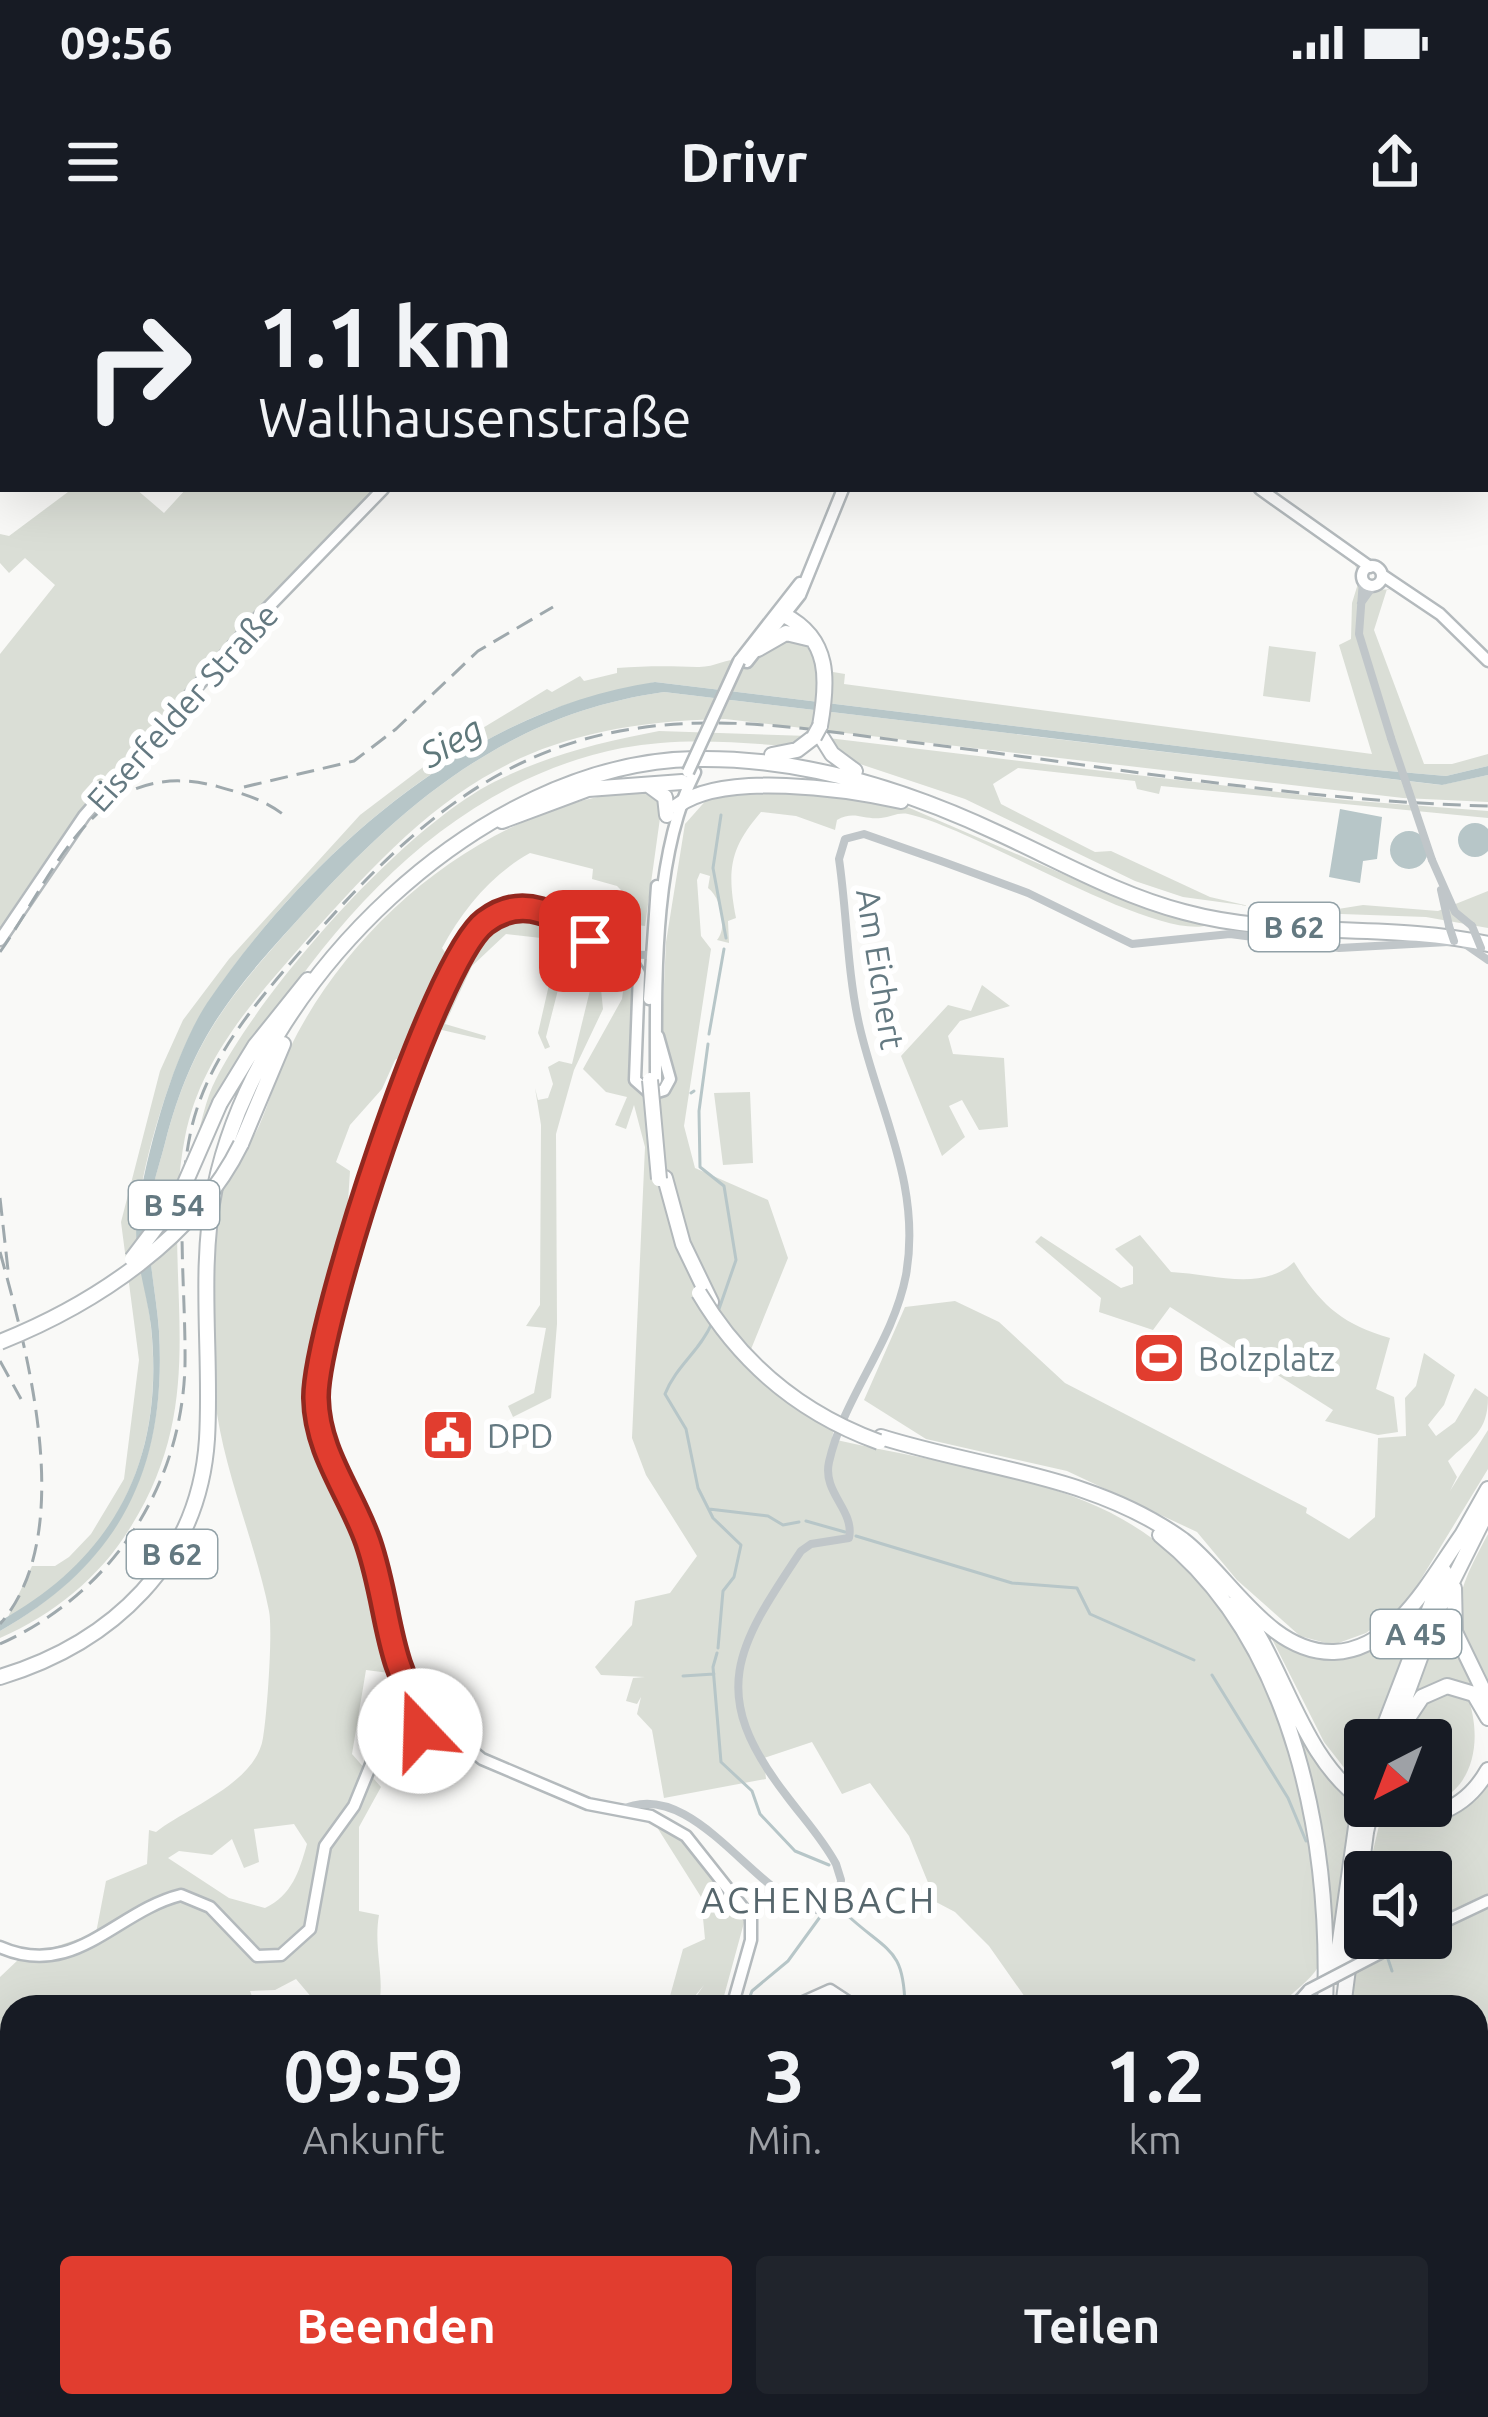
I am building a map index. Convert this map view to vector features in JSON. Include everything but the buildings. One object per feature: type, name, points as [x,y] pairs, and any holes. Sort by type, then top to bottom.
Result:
[{"type":"highway","points":[[781,613],[821,650],[827,676],[819,734]]},
{"type":"highway","points":[[758,649],[786,633],[811,638]]},
{"type":"highway","name":"B 62","points":[[772,755],[797,750],[819,734],[832,754],[855,770]]},
{"type":"highway","name":"B 62","points":[[0,1673],[88,1631],[135,1590],[163,1553],[183,1512],[196,1467],[206,1258],[219,1169],[252,1084],[304,993],[414,864],[513,795],[574,770],[634,755],[701,750],[772,755],[855,770],[946,800],[1108,876],[1184,903],[1258,917],[1409,923],[1482,943]]},
{"type":"highway","name":"B 62","points":[[304,993],[420,871],[482,824],[536,794],[594,773],[656,761],[724,759],[814,770],[901,793],[987,827],[1118,890],[1202,917],[1267,926],[1435,934],[1482,943]]},
{"type":"highway","name":"B 62","points":[[420,871],[478,834],[541,804],[588,789],[689,778],[706,791]]},
{"type":"highway","points":[[645,785],[664,797],[672,810]]},
{"type":"highway","name":"B 62","points":[[672,810],[706,791],[852,792],[987,827]]},
{"type":"highway","name":"B 54","points":[[100,1288],[138,1253],[170,1212],[220,1102],[255,1046],[304,993]]},
{"type":"highway","name":"B 54","points":[[0,1342],[100,1288],[178,1229],[211,1193],[241,1144],[304,993]]},
{"type":"highway","points":[[653,1080],[672,1211],[712,1304],[751,1353],[785,1385],[880,1439],[1064,1488],[1141,1522],[1181,1548],[1239,1607],[1272,1655],[1323,1760],[1344,1779]]},
{"type":"highway","points":[[880,1439],[1083,1489],[1171,1532],[1290,1640],[1314,1650],[1349,1650],[1399,1618],[1464,1532]]},
{"type":"highway","name":"A 45","points":[[1386,1719],[1408,1654],[1488,1489]]},
{"type":"highway","name":"A 45","points":[[1400,1719],[1461,1560],[1488,1510]]},
{"type":"highway","points":[[1141,1522],[1181,1552],[1217,1592],[1254,1654],[1281,1715],[1320,1857],[1328,1995]]},
{"type":"highway","points":[[1461,1560],[1452,1620],[1488,1700]]},
{"type":"highway","points":[[1228,1582],[1277,1652],[1329,1758],[1344,1774]]},
{"type":"highway","points":[[1406,1719],[1418,1702],[1442,1687],[1474,1694],[1488,1718]]},
{"type":"highway","points":[[1452,1800],[1474,1783],[1488,1754]]},
{"type":"highway","points":[[1452,1806],[1467,1798],[1488,1770]]},
{"type":"highway","points":[[1330,1995],[1362,1827]]},
{"type":"highway","points":[[1344,1995],[1361,1830]]},
{"type":"main road","name":"Eiserfelder Straße","points":[[0,940],[84,816],[251,625],[380,492]]},
{"type":"main road","points":[[743,662],[758,649],[809,572],[841,492]]},
{"type":"main road","points":[[1264,492],[1353,555],[1372,577],[1396,582],[1440,614],[1488,661]]},
{"type":"main road","points":[[653,1080],[650,986],[656,955],[654,929],[672,810],[743,662],[781,613]]},
{"type":"main road","points":[[653,1080],[656,955],[672,810]]},
{"type":"main road","points":[[650,986],[642,964],[630,954],[646,945],[654,929]]},
{"type":"main road","points":[[611,953],[629,960],[639,973],[635,1076],[639,1088],[651,1094],[664,1090],[670,1079],[654,1022]]},
{"type":"main road","points":[[0,1947],[36,1956],[77,1950],[181,1895],[210,1907],[257,1956],[281,1955],[310,1929],[325,1846],[354,1806],[386,1733],[414,1721],[449,1733],[482,1759],[588,1804],[651,1816],[686,1836],[746,1909],[752,1936],[735,1995]]},
{"type":"main road","points":[[1452,1918],[1488,1901]]},
{"type":"main road","points":[[1305,1995],[1368,1959]]},
{"type":"street","points":[[1372,577],[1360,604],[1362,653],[1453,930],[1482,943]]},
{"type":"street","name":"Am Eichert","points":[[620,1810],[646,1803],[679,1810],[798,1902],[821,1911],[839,1907],[838,1869],[748,1738],[737,1688],[748,1636],[804,1547],[845,1543],[852,1532],[826,1479],[837,1435],[894,1316],[905,1278],[909,1226],[903,1166],[865,1050],[852,988],[842,843],[854,833],[872,836],[1028,893],[1132,944],[1220,934],[1339,948],[1429,945],[1453,930]]},
{"type":"street","points":[[414,1721],[373,1557],[331,1466],[319,1426],[316,1384],[331,1313],[396,1109],[472,934],[501,913],[539,909],[611,953],[656,955]]},
{"type":"street","points":[[1453,930],[1482,943]]},
{"type":"street","points":[[1453,930],[1482,943]]},
{"type":"shaded area","points":[[68,492],[140,492],[164,513],[183,492],[373,492],[129,754],[40,868],[0,929],[0,654],[55,585],[25,558],[9,573],[0,563],[0,534],[9,536]]},
{"type":"shaded area","points":[[1254,492],[1355,563],[1366,590],[1387,589],[1374,630],[1424,764],[1452,764],[1488,754],[1488,766],[1446,776],[1366,769],[655,682],[554,709],[492,737],[398,799],[312,874],[274,916],[195,1024],[163,1104],[138,1210],[137,1241],[153,1373],[141,1457],[106,1531],[47,1592],[8,1617],[32,1566],[55,1566],[69,1557],[91,1534],[124,1479],[139,1360],[121,1222],[160,1071],[183,1020],[229,959],[360,815],[443,752],[547,689],[552,692],[580,676],[584,681],[617,673],[617,668],[704,667],[755,660],[768,645],[794,637],[813,647],[821,670],[845,674],[844,684],[1372,754],[1339,645],[1351,639],[1352,603],[1360,577],[1354,563]]},
{"type":"shaded area","points":[[1269,646],[1316,652],[1310,702],[1263,696]]},
{"type":"shaded area","points":[[655,682],[1366,769],[1446,776],[1488,766],[1488,775],[1442,785],[664,692],[608,703],[508,742],[421,800],[341,873],[255,968],[202,1045],[176,1106],[151,1197],[149,1237],[159,1381],[144,1469],[128,1507],[77,1575],[0,1631],[0,1621],[74,1566],[102,1534],[140,1460],[150,1419],[153,1374],[151,1326],[136,1240],[138,1210],[164,1103],[207,1003],[294,894],[401,796],[522,722],[588,697]]},
{"type":"shaded area","points":[[664,692],[1441,785],[1488,775],[1488,802],[1403,798],[725,719],[589,735],[534,752],[485,777],[439,808],[350,892],[265,988],[215,1057],[185,1137],[178,1189],[178,1382],[171,1429],[156,1478],[130,1528],[90,1578],[57,1606],[0,1638],[0,1631],[76,1575],[105,1542],[144,1468],[159,1380],[149,1205],[188,1074],[235,993],[341,873],[421,800],[463,769],[556,720]]},
{"type":"shaded area","points":[[659,731],[809,736],[796,747],[687,742],[622,748],[548,770],[481,804],[421,848],[366,899],[316,957],[271,1020],[194,1149],[216,1079],[266,1000],[338,914],[418,835],[458,804],[534,764]]},
{"type":"shaded area","points":[[828,738],[1345,800],[1488,811],[1488,818],[1161,786],[1159,794],[1137,789],[1135,781],[1018,768],[993,784],[1001,804],[1095,852],[1111,851],[1210,897],[1249,906],[1183,897],[1135,881],[965,799],[842,758]]},
{"type":"shaded area","points":[[631,791],[656,796],[661,811],[645,926],[629,924],[631,900],[617,886],[592,879],[593,869],[530,853],[503,871],[450,934],[442,948],[447,955],[412,1049],[395,1060],[382,1089],[350,1125],[336,1162],[350,1171],[345,1249],[312,1364],[312,1412],[318,1450],[370,1564],[389,1673],[366,1670],[352,1754],[381,1787],[359,1827],[359,1911],[379,1915],[380,1995],[310,1995],[296,1979],[275,1990],[250,1991],[252,1995],[0,1995],[0,1977],[19,1959],[96,1933],[106,1881],[147,1864],[149,1830],[156,1832],[235,1781],[258,1754],[269,1674],[269,1611],[215,1399],[215,1260],[223,1190],[259,1126],[289,1050],[349,957],[430,878],[476,846],[578,802]],"holes":[[[294,1824],[307,1844],[288,1889],[265,1908],[229,1898],[168,1858],[179,1851],[212,1855],[232,1839],[244,1868],[259,1862],[254,1829]]]},
{"type":"shaded area","points":[[804,792],[905,806],[1079,881],[1209,925],[1183,926],[1148,917],[908,814],[849,816],[837,820],[835,830],[796,816],[761,812],[733,861],[736,918],[728,921],[729,943],[717,940],[722,913],[708,888],[710,876],[700,873],[697,880],[701,936],[711,949],[684,1126],[695,1168],[768,1200],[788,1258],[745,1364],[784,1398],[834,1428],[832,1439],[1019,1479],[1122,1519],[1167,1550],[1204,1587],[1235,1630],[1280,1728],[1307,1833],[1322,1949],[1318,1967],[1291,1995],[1024,1995],[989,1946],[955,1912],[936,1902],[909,1836],[870,1783],[842,1794],[812,1742],[764,1758],[766,1779],[664,1798],[652,1730],[637,1714],[641,1697],[637,1704],[626,1701],[633,1678],[645,1677],[601,1675],[595,1667],[632,1625],[635,1601],[670,1593],[697,1556],[646,1475],[632,1438],[645,1147],[634,1105],[626,1129],[615,1125],[627,1097],[606,1092],[583,1069],[622,999],[624,983],[599,969],[603,1009],[574,1070],[556,1134],[557,1324],[551,1398],[513,1417],[508,1406],[534,1393],[546,1328],[526,1326],[540,1305],[541,1125],[535,1088],[538,1100],[548,1098],[553,1084],[548,1067],[559,1061],[572,1064],[592,982],[577,970],[561,978],[546,1037],[550,1047],[545,1049],[538,1033],[556,954],[541,938],[506,934],[472,966],[445,1024],[486,1036],[485,1040],[442,1030],[438,1016],[463,960],[488,927],[504,916],[522,912],[543,915],[621,962],[637,977],[633,1083],[648,1098],[665,1095],[675,1077],[662,1027],[666,942],[685,824],[709,797]]},
{"type":"shaded area","points":[[1340,809],[1382,817],[1377,859],[1363,861],[1360,883],[1329,877]]},
{"type":"shaded area","points":[[1475,823],[1487,828],[1487,852],[1475,857],[1463,852],[1458,840],[1463,828]]},
{"type":"shaded area","points":[[1409,831],[1423,836],[1428,850],[1423,864],[1409,869],[1395,864],[1390,850],[1395,836]]},
{"type":"shaded area","points":[[1488,891],[1488,928],[1426,917],[1313,913],[1363,905],[1438,911]]},
{"type":"shaded area","points":[[982,985],[1010,1006],[960,1021],[948,1036],[953,1054],[1004,1058],[1008,1127],[979,1130],[962,1100],[949,1106],[965,1137],[942,1156],[901,1056],[948,1005],[971,1011]]},
{"type":"shaded area","points":[[750,1092],[753,1163],[723,1165],[714,1093]]},
{"type":"shaded area","points":[[1140,1235],[1171,1272],[1252,1279],[1294,1262],[1333,1310],[1390,1338],[1376,1389],[1394,1397],[1398,1432],[1378,1435],[1325,1421],[1333,1410],[1170,1307],[1153,1330],[1099,1312],[1101,1298],[1035,1242],[1041,1236],[1121,1288],[1133,1284],[1133,1267],[1115,1249]]},
{"type":"shaded area","points":[[955,1301],[999,1322],[1065,1383],[1307,1508],[1306,1513],[1349,1539],[1375,1517],[1378,1438],[1406,1436],[1405,1398],[1416,1386],[1424,1353],[1455,1375],[1444,1405],[1428,1425],[1436,1436],[1455,1422],[1475,1388],[1488,1397],[1481,1427],[1448,1461],[1457,1477],[1450,1491],[1488,1430],[1488,1469],[1407,1602],[1366,1633],[1333,1645],[1300,1636],[1237,1580],[1197,1532],[1067,1471],[926,1439],[864,1400],[905,1307]]},
{"type":"shaded area","points":[[1488,1534],[1488,1689],[1467,1644],[1460,1611],[1466,1579]]},
{"type":"shaded area","points":[[1434,1577],[1380,1719],[1344,1719],[1344,1768],[1324,1742],[1267,1629],[1297,1643],[1343,1649],[1361,1644],[1395,1618]]},
{"type":"shaded area","points":[[1225,1595],[1344,1787],[1344,1827],[1348,1827],[1332,1942],[1321,1849],[1281,1721]]},
{"type":"shaded area","points":[[1447,1603],[1451,1638],[1481,1693],[1468,1687],[1409,1703]]},
{"type":"shaded area","points":[[1441,1692],[1467,1695],[1473,1716],[1472,1757],[1452,1791],[1452,1719],[1414,1719],[1425,1700]]},
{"type":"shaded area","points":[[1488,1781],[1488,1995],[1353,1995],[1356,1970],[1382,1959],[1452,1959],[1452,1924],[1460,1919],[1457,1908],[1452,1910],[1452,1851],[1373,1851],[1379,1827],[1452,1827],[1452,1807]]},
{"type":"shaded area","points":[[655,1824],[682,1839],[745,1919],[724,1995],[697,1995],[704,1985],[696,1995],[670,1995],[683,1949],[705,1939],[701,1897]]},
{"type":"waterway","name":"ACHENBACH","points":[[721,815],[713,868],[726,938]]},
{"type":"waterway","name":"ACHENBACH","points":[[709,1034],[724,949]]},
{"type":"waterway","name":"ACHENBACH","points":[[708,1044],[699,1111],[700,1167],[724,1186],[736,1260],[719,1309]]},
{"type":"waterway","name":"ACHENBACH","points":[[712,1323],[665,1394],[686,1429],[698,1488],[713,1518],[741,1545],[734,1577],[723,1591],[718,1648]]},
{"type":"waterway","points":[[709,1509],[768,1516],[783,1525],[799,1522]]},
{"type":"waterway","points":[[806,1521],[845,1532]]},
{"type":"waterway","points":[[856,1536],[1012,1583],[1077,1588],[1090,1614],[1194,1660]]},
{"type":"waterway","name":"ACHENBACH","points":[[717,1653],[713,1667],[721,1762],[752,1791],[760,1814],[795,1851],[829,1865]]},
{"type":"waterway","points":[[683,1676],[714,1674]]},
{"type":"waterway","points":[[1212,1675],[1288,1798],[1306,1841]]},
{"type":"waterway","name":"ACHENBACH","points":[[846,1914],[897,1961],[904,1995]]},
{"type":"waterway","points":[[750,1995],[788,1961],[820,1917]]},
{"type":"waterway","points":[[1388,1959],[1392,1971]]},
{"type":"railway","points":[[244,787],[354,761],[396,729],[478,651],[553,607]]},
{"type":"railway","points":[[0,1644],[40,1623],[107,1566],[133,1532],[170,1453],[181,1410],[185,1365],[183,1185],[192,1126],[222,1054],[267,991],[373,873],[449,806],[491,779],[586,739],[639,728],[709,723],[849,734],[1274,790],[1488,806]]},
{"type":"railway","points":[[0,952],[84,827],[139,787],[174,781],[216,786],[284,815]]},
{"type":"railway","points":[[0,1198],[8,1270]]},
{"type":"railway","points":[[0,1252],[33,1391],[42,1494],[37,1543],[24,1587],[0,1624]]},
{"type":"railway","points":[[0,1361],[21,1399]]},
{"type":"place","name":"Bolzplatz","points":[[1159,1358]]},
{"type":"place","name":"DPD","points":[[448,1435]]},
{"type":"district","name":"ACHENBACH","points":[[819,1899]]},
{"type":"route","points":[[420,1731],[426,1720],[416,1712],[394,1665],[373,1557],[324,1449],[316,1404],[319,1363],[367,1188],[425,1032],[469,940],[488,920],[524,908],[553,914],[590,941]]},
{"type":"water label","name":"Sieg","points":[[451,741]]}]
